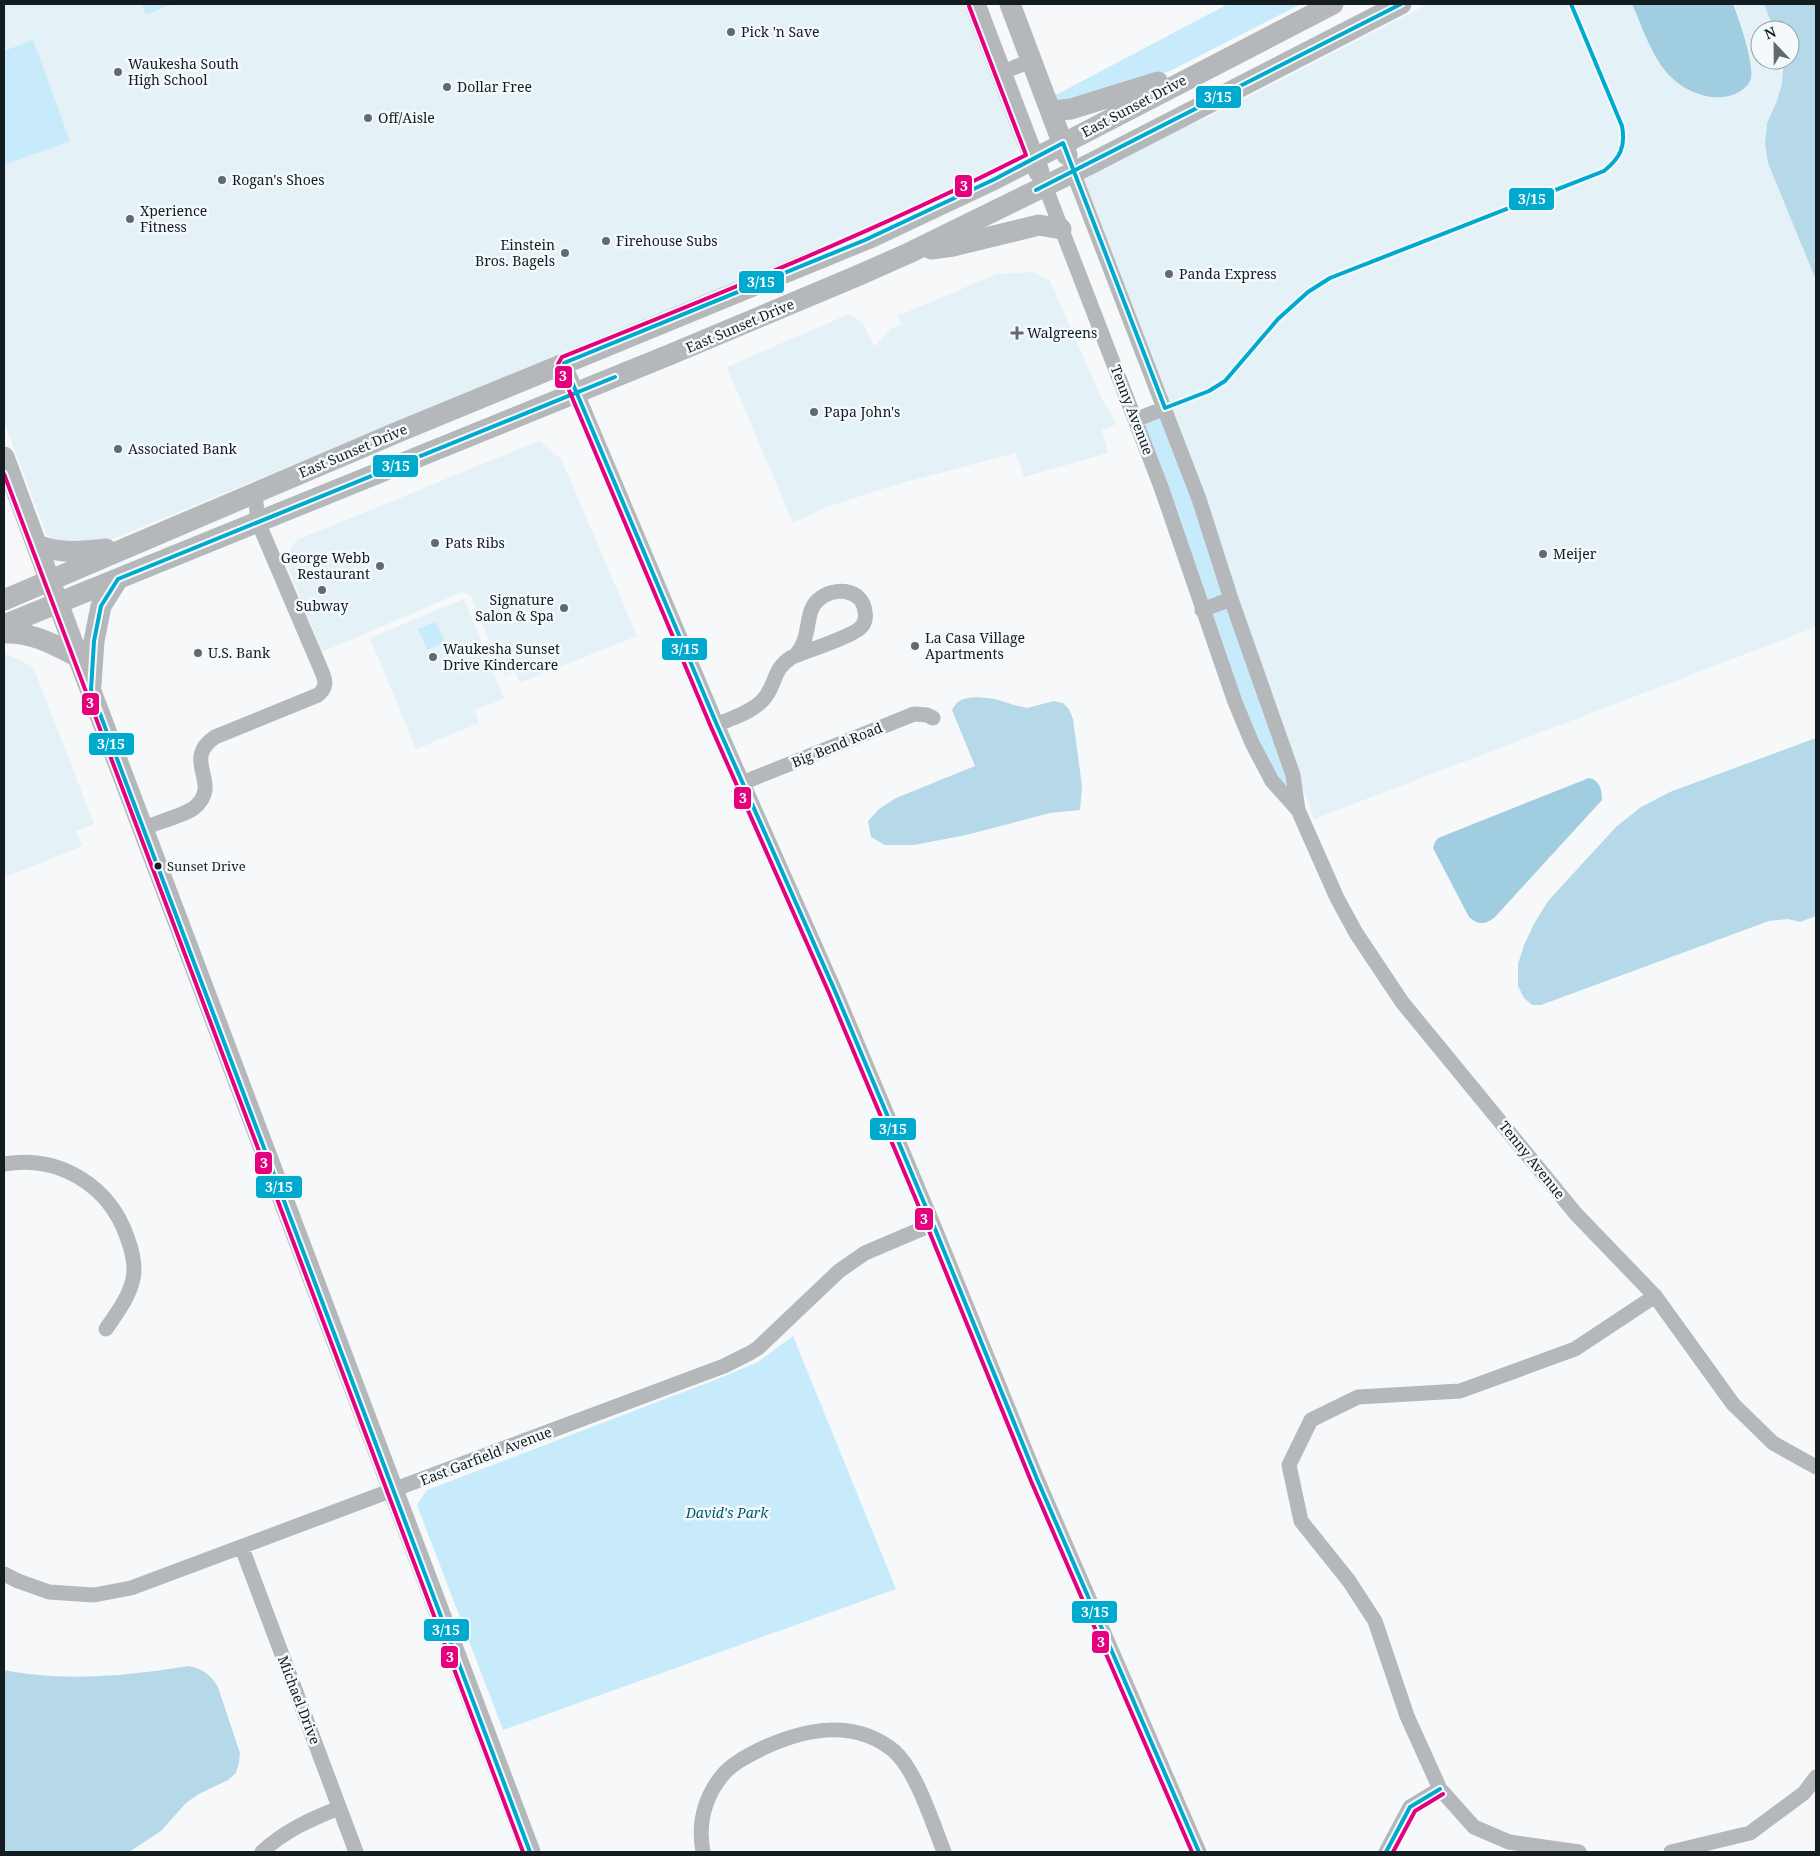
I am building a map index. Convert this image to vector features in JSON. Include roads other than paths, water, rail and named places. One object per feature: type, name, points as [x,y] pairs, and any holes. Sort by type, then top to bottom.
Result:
[{"type":"main road","name":"Tenny Avenue","points":[[975,4],[1045,186]]},
{"type":"main road","name":"Tenny Avenue","points":[[1010,4],[1073,172]]},
{"type":"main road","name":"East Sunset Drive","points":[[4,600],[255,492],[872,237],[994,179],[1333,4]]},
{"type":"main road","name":"East Sunset Drive","points":[[4,625],[767,315],[909,253],[1073,172],[1401,4]]},
{"type":"main road","points":[[1051,111],[1071,110],[1154,83],[1191,76]]},
{"type":"main road","points":[[909,253],[953,246],[1039,225],[1061,228]]},
{"type":"main road","points":[[4,457],[530,1852]]},
{"type":"main road","points":[[37,545],[50,550],[84,552],[126,547]]},
{"type":"main road","points":[[91,690],[94,641],[101,606],[118,579]]},
{"type":"main road","points":[[4,633],[32,635],[46,640],[78,657]]},
{"type":"street","points":[[1001,73],[1030,61]]},
{"type":"street","name":"Tenny Avenue","points":[[1073,172],[1199,498],[1231,599],[1293,775],[1298,810],[1337,898],[1356,932],[1398,996],[1576,1214],[1654,1296],[1732,1404],[1773,1443],[1816,1467]]},
{"type":"street","name":"Tenny Avenue","points":[[1045,186],[1160,487],[1235,702],[1252,743],[1272,781],[1298,810]]},
{"type":"street","points":[[564,363],[717,725],[835,992],[933,1224],[1037,1479],[1199,1852]]},
{"type":"street","points":[[1135,420],[1165,408]]},
{"type":"street","points":[[144,828],[190,810],[200,801],[206,789],[200,760],[201,752],[210,741],[318,695],[325,688],[326,682],[324,677],[258,522],[255,492]]},
{"type":"street","points":[[717,725],[748,711],[763,700],[769,692],[778,668],[783,662],[857,631],[864,621],[866,613],[862,599],[857,594],[844,591],[826,594],[820,598],[812,608],[805,643],[796,655]]},
{"type":"street","points":[[1202,610],[1231,599]]},
{"type":"street","name":"Big Bend Road","points":[[742,783],[909,716],[921,713],[933,718]]},
{"type":"street","points":[[4,1164],[33,1163],[53,1166],[84,1180],[101,1193],[114,1208],[131,1247],[134,1265],[130,1288],[106,1329]]},
{"type":"street","name":"East Garfield Avenue","points":[[4,1574],[49,1592],[94,1595],[131,1588],[242,1548],[724,1366],[750,1353],[839,1270],[865,1253],[933,1224]]},
{"type":"street","points":[[1579,1852],[1508,1847],[1474,1827],[1440,1789],[1407,1716],[1376,1621],[1349,1581],[1301,1521],[1289,1465],[1311,1420],[1358,1397],[1460,1391],[1575,1349],[1654,1296]]},
{"type":"street","name":"Michael Drive","points":[[242,1548],[356,1852]]},
{"type":"street","points":[[703,1852],[701,1836],[703,1813],[711,1791],[722,1775],[742,1759],[787,1737],[829,1729],[845,1730],[872,1737],[894,1751],[903,1761],[925,1804],[944,1852]]},
{"type":"street","points":[[1671,1852],[1750,1833],[1804,1793],[1816,1777]]},
{"type":"street","points":[[1386,1852],[1410,1807],[1440,1789]]},
{"type":"street","points":[[262,1852],[281,1836],[300,1824],[339,1808]]},
{"type":"place","name":"Pick 'n Save","points":[[731,32]]},
{"type":"place","name":"Waukesha South High School","points":[[118,72]]},
{"type":"place","name":"Dollar Free","points":[[447,87]]},
{"type":"place","name":"Off/Aisle","points":[[368,118]]},
{"type":"place","name":"Rogan's Shoes","points":[[222,180]]},
{"type":"place","name":"Xperience Fitness","points":[[130,219]]},
{"type":"place","name":"Firehouse Subs","points":[[606,241]]},
{"type":"place","name":"Einstein Bros. Bagels","points":[[565,253]]},
{"type":"place","name":"Panda Express","points":[[1169,274]]},
{"type":"place","name":"Walgreens","points":[[1017,333]]},
{"type":"place","name":"Papa John's","points":[[814,412]]},
{"type":"place","name":"Associated Bank","points":[[118,449]]},
{"type":"place","name":"Pats Ribs","points":[[435,543]]},
{"type":"place","name":"Meijer","points":[[1543,554]]},
{"type":"place","name":"George Webb Restaurant","points":[[380,566]]},
{"type":"place","name":"Subway","points":[[322,590]]},
{"type":"place","name":"Signature Salon & Spa","points":[[564,608]]},
{"type":"place","name":"La Casa Village Apartments","points":[[915,646]]},
{"type":"place","name":"U.S. Bank","points":[[198,653]]},
{"type":"place","name":"Waukesha Sunset Drive Kindercare","points":[[433,657]]},
{"type":"place","name":"Sunset Drive","points":[[158,866]]},
{"type":"park label","name":"David's Park","points":[[727,1513]]}]
